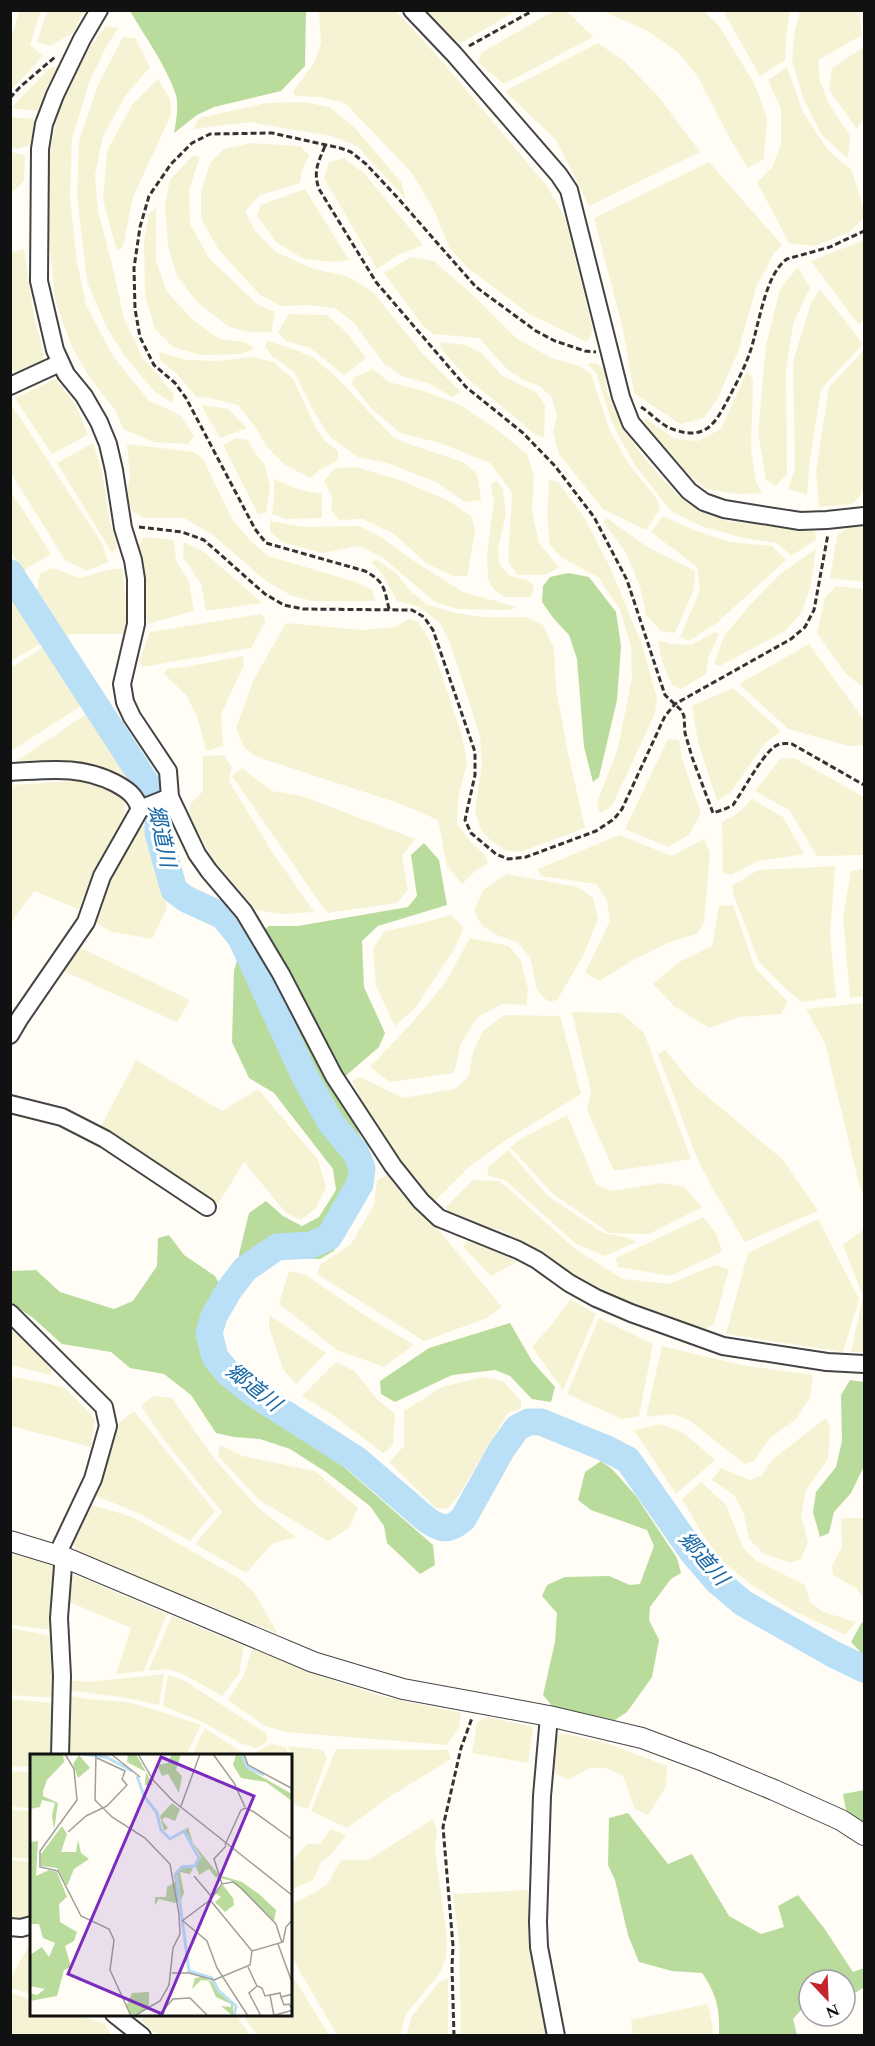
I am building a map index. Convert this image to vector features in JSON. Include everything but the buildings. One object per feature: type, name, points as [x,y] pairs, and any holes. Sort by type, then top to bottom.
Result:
[{"type":"street","points":[[99,10],[82,39],[44,124],[40,149],[39,281],[60,363],[94,413],[108,444],[123,528],[133,560],[136,579],[136,624],[122,684],[125,702],[132,717],[168,771],[166,799],[197,854],[244,912],[281,974],[334,1076],[393,1166],[421,1201],[439,1218],[518,1250],[596,1298],[723,1346],[827,1362],[864,1364]]},
{"type":"street","points":[[412,10],[454,54],[559,175],[569,190],[621,397],[631,423],[689,490],[704,502],[724,509],[800,521],[864,516]]},
{"type":"street","points":[[10,386],[60,363]]},
{"type":"street","points":[[10,772],[83,770],[128,789],[143,808]]},
{"type":"street","points":[[10,1035],[86,922],[102,876],[143,808],[166,799]]},
{"type":"street","points":[[10,1104],[62,1117],[105,1139],[207,1207]]},
{"type":"street","points":[[10,1313],[104,1407],[108,1425],[93,1479],[62,1556],[59,1617],[62,1676],[60,1754]]},
{"type":"street","points":[[10,1541],[62,1556],[313,1662],[402,1689],[549,1716],[642,1738],[841,1820],[864,1835]]},
{"type":"street","points":[[549,1716],[542,1796],[538,1922],[539,1947],[555,2036]]},
{"type":"street","points":[[10,1927],[30,1926]]},
{"type":"street","points":[[117,2016],[142,2036]]},
{"type":"path","points":[[454,54],[534,10]]},
{"type":"path","points":[[10,99],[20,87],[69,45],[82,39]]},
{"type":"path","points":[[389,609],[379,578],[365,571],[266,543],[255,529],[186,398],[175,383],[154,365],[147,353],[140,337],[135,309],[134,268],[140,227],[149,196],[171,164],[192,143],[210,134],[272,133],[351,152],[366,164],[396,196],[476,287],[536,331],[555,341],[585,351],[598,353],[609,351]]},
{"type":"path","points":[[325,146],[317,164],[315,177],[319,189],[376,282],[466,387],[523,433],[555,466],[594,517],[627,580],[665,695],[681,710],[684,716],[685,733],[692,757],[713,813],[733,805],[766,755],[773,747],[782,743],[792,744],[864,785]]},
{"type":"path","points":[[621,397],[636,403],[672,430],[687,433],[700,432],[709,428],[717,420],[741,374],[756,333],[768,286],[780,264],[787,259],[845,242],[864,231]]},
{"type":"path","points":[[123,528],[132,526],[182,532],[204,540],[266,594],[284,605],[303,609],[412,610],[424,617],[433,630],[475,752],[475,775],[465,820],[471,833],[496,854],[508,859],[526,858],[596,831],[614,819],[622,809],[665,716],[675,705],[791,639],[805,627],[814,610],[828,532],[827,520]]},
{"type":"path","points":[[454,2036],[453,1946],[443,1827],[461,1748],[473,1714],[481,1703]]},
{"type":"shaded area","points":[[47,10],[84,11],[73,33],[50,46],[37,42]]},
{"type":"shaded area","points":[[19,11],[41,11],[30,45],[43,56],[11,90],[11,39]]},
{"type":"shaded area","points":[[319,11],[396,11],[440,59],[547,186],[565,218],[593,331],[587,342],[529,314],[469,269],[449,247],[434,210],[411,172],[345,103],[320,97],[295,96],[293,91],[314,63],[321,43]]},
{"type":"shaded area","points":[[427,11],[516,11],[463,42],[449,40]]},
{"type":"shaded area","points":[[554,11],[567,11],[593,37],[504,84],[478,62],[481,53]]},
{"type":"shaded area","points":[[603,11],[704,11],[719,26],[754,83],[767,118],[764,159],[748,168],[731,141],[698,77],[679,53],[648,31]]},
{"type":"shaded area","points":[[723,11],[790,11],[785,60],[760,76]]},
{"type":"shaded area","points":[[800,11],[859,11],[862,35],[818,60],[820,81],[829,104],[850,136],[848,159],[821,134],[803,98],[792,60],[795,30]]},
{"type":"shaded area","points":[[106,26],[118,28],[89,83],[72,139],[70,198],[77,262],[86,305],[113,356],[148,400],[180,415],[194,436],[188,444],[153,442],[123,429],[115,410],[90,378],[72,347],[55,299],[48,230],[49,157],[57,116],[80,59]]},
{"type":"shaded area","points":[[123,37],[135,38],[150,67],[126,95],[103,136],[95,175],[98,211],[124,319],[143,358],[174,394],[172,403],[154,391],[124,355],[107,328],[87,282],[77,195],[79,140],[99,83]]},
{"type":"shaded area","points":[[598,43],[624,61],[658,96],[700,152],[589,206],[556,140],[505,91]]},
{"type":"shaded area","points":[[864,47],[864,118],[857,129],[829,90],[832,68]]},
{"type":"shaded area","points":[[60,66],[47,87],[39,111],[11,108],[50,68]]},
{"type":"shaded area","points":[[787,67],[803,112],[828,150],[852,171],[864,209],[864,218],[849,232],[815,246],[789,243],[757,182],[772,168],[781,144],[781,109],[768,80]]},
{"type":"shaded area","points":[[158,79],[170,99],[171,115],[133,197],[123,246],[117,251],[103,200],[107,151],[132,105]]},
{"type":"shaded area","points":[[304,102],[329,107],[355,128],[401,182],[406,199],[357,146],[331,136],[250,122],[193,129],[199,118],[266,103]]},
{"type":"shaded area","points":[[10,117],[34,119],[32,144],[16,149],[11,147]]},
{"type":"shaded area","points":[[252,143],[300,146],[309,155],[300,183],[260,195],[245,211],[255,231],[276,252],[314,269],[347,276],[373,292],[423,354],[461,392],[452,397],[428,383],[404,377],[385,365],[354,323],[335,308],[307,305],[281,306],[260,295],[219,250],[201,219],[201,192],[210,163],[224,149]]},
{"type":"shaded area","points":[[11,152],[25,155],[24,181],[10,192]]},
{"type":"shaded area","points":[[192,156],[200,156],[189,190],[190,224],[209,258],[257,304],[275,312],[271,332],[250,332],[229,327],[198,303],[177,276],[168,246],[165,206],[170,180]]},
{"type":"shaded area","points":[[344,158],[365,174],[423,245],[398,255],[377,269],[324,178],[329,162]]},
{"type":"shaded area","points":[[709,162],[782,245],[774,253],[756,288],[738,352],[718,398],[704,418],[680,424],[634,393],[623,330],[594,218]]},
{"type":"shaded area","points":[[305,189],[349,260],[335,262],[304,259],[276,242],[257,216],[261,205]]},
{"type":"shaded area","points":[[156,207],[156,261],[167,292],[193,320],[219,339],[245,342],[254,349],[241,354],[200,355],[173,347],[155,329],[145,295],[144,241],[149,214]]},
{"type":"shaded area","points":[[864,240],[864,320],[859,325],[811,261]]},
{"type":"shaded area","points":[[24,249],[34,316],[44,353],[42,361],[17,373],[11,370],[11,252]]},
{"type":"shaded area","points":[[411,257],[434,261],[472,294],[516,338],[551,358],[579,366],[591,374],[610,431],[629,464],[656,498],[660,509],[646,530],[603,509],[559,454],[553,432],[557,416],[552,398],[541,387],[522,379],[507,369],[479,338],[433,334],[423,326],[384,273]]},
{"type":"shaded area","points":[[798,267],[810,288],[793,324],[786,371],[787,474],[776,486],[766,480],[758,433],[766,345],[780,289]]},
{"type":"shaded area","points":[[820,289],[863,344],[821,389],[807,495],[788,489],[795,468],[793,362],[811,303]]},
{"type":"shaded area","points":[[289,314],[327,315],[348,334],[366,358],[344,375],[310,348],[286,341],[278,332]]},
{"type":"shaded area","points":[[267,341],[314,358],[335,376],[392,436],[463,462],[477,474],[481,500],[465,502],[436,482],[390,464],[358,457],[330,437],[294,372],[273,357],[265,347]]},
{"type":"shaded area","points":[[439,342],[466,345],[483,354],[501,375],[536,392],[545,405],[544,438],[535,434],[466,377],[442,350]]},
{"type":"shaded area","points":[[864,350],[864,492],[852,504],[819,507],[816,472],[829,387]]},
{"type":"shaded area","points":[[159,352],[187,360],[217,361],[252,357],[273,362],[293,379],[315,426],[324,440],[338,451],[338,460],[319,470],[310,478],[285,465],[267,447],[238,405],[196,397],[178,375],[160,360]]},
{"type":"shaded area","points":[[596,363],[604,369],[607,392],[620,420],[641,454],[676,494],[699,510],[727,521],[815,531],[816,540],[791,556],[777,543],[743,538],[701,526],[671,511],[634,464],[612,423],[596,373],[587,364]]},
{"type":"shaded area","points":[[373,369],[389,382],[424,391],[461,405],[527,454],[534,475],[532,511],[539,543],[559,567],[545,575],[517,575],[508,562],[512,493],[490,463],[440,443],[400,433],[372,409],[352,384],[355,377]]},
{"type":"shaded area","points":[[747,371],[753,380],[751,449],[756,482],[762,493],[738,494],[707,489],[690,476],[645,425],[645,418],[675,439],[698,441],[721,429]]},
{"type":"shaded area","points":[[55,379],[76,405],[88,435],[52,454],[15,398]]},
{"type":"shaded area","points":[[11,404],[103,545],[108,562],[87,571],[65,560],[11,473]]},
{"type":"shaded area","points":[[201,405],[228,409],[247,428],[220,438]]},
{"type":"shaded area","points":[[236,438],[248,440],[265,465],[270,488],[266,513],[258,514],[223,445]]},
{"type":"shaded area","points":[[93,443],[102,471],[109,517],[117,547],[112,553],[57,463]]},
{"type":"shaded area","points":[[127,444],[194,452],[203,459],[232,519],[268,556],[356,582],[372,590],[375,601],[313,601],[292,596],[266,581],[213,535],[184,518],[144,518],[132,511],[126,498],[130,476]]},
{"type":"shaded area","points":[[356,467],[403,481],[449,501],[472,517],[475,532],[467,576],[454,576],[427,564],[394,534],[363,519],[339,520],[331,510],[332,497],[324,481],[335,468]]},
{"type":"shaded area","points":[[274,479],[297,489],[322,494],[322,518],[286,519],[272,514]]},
{"type":"shaded area","points":[[496,480],[503,489],[506,514],[498,549],[499,564],[510,576],[528,580],[534,585],[531,597],[505,597],[494,590],[488,579],[487,554],[494,502],[491,485]]},
{"type":"shaded area","points":[[549,480],[558,482],[584,517],[610,567],[642,645],[657,698],[655,713],[612,806],[600,813],[597,803],[618,748],[632,677],[631,647],[620,609],[598,577],[562,558],[550,545],[547,517]]},
{"type":"shaded area","points":[[10,490],[51,554],[23,571],[11,552]]},
{"type":"shaded area","points":[[663,516],[696,531],[731,542],[772,546],[786,560],[718,622],[689,641],[680,637],[700,590],[697,567],[651,532]]},
{"type":"shaded area","points":[[607,518],[647,547],[695,571],[694,589],[675,633],[661,631],[646,615],[640,586],[625,551],[603,522]]},
{"type":"shaded area","points":[[270,521],[304,527],[359,526],[379,536],[463,592],[517,607],[509,610],[457,609],[435,602],[382,557],[359,546],[322,553],[284,543],[270,532]]},
{"type":"shaded area","points":[[864,526],[864,582],[830,578],[837,536],[848,527]]},
{"type":"shaded area","points":[[144,537],[174,540],[176,560],[189,582],[194,611],[147,624],[142,564],[138,546]]},
{"type":"shaded area","points":[[184,542],[204,552],[262,603],[206,611],[201,584],[183,557]]},
{"type":"shaded area","points":[[816,549],[811,585],[802,612],[785,631],[720,666],[714,664],[724,636],[751,604],[780,574]]},
{"type":"shaded area","points":[[377,560],[396,573],[411,592],[428,605],[481,617],[527,617],[543,625],[554,648],[556,689],[585,828],[520,852],[505,850],[490,840],[480,828],[475,811],[482,763],[480,736],[450,643],[440,623],[420,607],[397,601],[381,572],[371,562]]},
{"type":"shaded area","points":[[53,568],[80,578],[122,568],[128,616],[125,634],[66,636],[36,594],[40,573]]},
{"type":"shaded area","points":[[836,586],[864,589],[864,688],[846,674],[817,633],[825,598]]},
{"type":"shaded area","points":[[10,591],[44,642],[11,661],[10,661]]},
{"type":"shaded area","points":[[261,614],[266,621],[251,648],[142,667],[139,662],[150,632]]},
{"type":"shaded area","points":[[409,619],[418,622],[430,641],[462,735],[467,763],[458,799],[457,823],[468,839],[486,856],[488,863],[475,871],[462,884],[447,866],[438,820],[398,803],[257,757],[244,747],[236,728],[254,679],[286,623],[362,630],[395,627]]},
{"type":"shaded area","points":[[714,632],[719,634],[708,658],[706,674],[681,689],[672,685],[662,661],[658,640],[671,644],[691,645]]},
{"type":"shaded area","points":[[809,644],[864,720],[864,745],[849,746],[788,729],[739,684]]},
{"type":"shaded area","points":[[45,646],[84,704],[11,751],[11,668]]},
{"type":"shaded area","points":[[243,656],[244,665],[221,714],[223,746],[206,751],[197,716],[186,695],[164,674],[166,669]]},
{"type":"shaded area","points":[[733,688],[781,731],[765,743],[731,792],[717,801],[698,742],[692,706]]},
{"type":"shaded area","points":[[92,710],[133,778],[92,763],[11,765]]},
{"type":"shaded area","points":[[668,739],[679,740],[682,759],[701,813],[689,835],[668,847],[625,829]]},
{"type":"shaded area","points":[[224,755],[232,767],[229,781],[271,850],[314,912],[281,914],[256,910],[213,859],[189,817],[190,804],[203,791],[203,756]]},
{"type":"shaded area","points":[[781,758],[796,759],[864,797],[864,855],[817,856],[789,810],[755,791]]},
{"type":"shaded area","points":[[242,768],[272,791],[302,796],[415,839],[402,856],[408,890],[397,903],[327,913],[232,776]]},
{"type":"shaded area","points":[[76,781],[109,789],[124,800],[125,815],[98,862],[83,911],[34,891],[11,923],[11,785]]},
{"type":"shaded area","points":[[752,799],[783,817],[804,854],[758,861],[731,875],[723,872],[722,822],[738,813]]},
{"type":"shaded area","points":[[138,824],[146,827],[167,908],[152,939],[112,932],[94,922],[112,868]]},
{"type":"shaded area","points":[[619,835],[672,856],[704,839],[710,853],[704,922],[697,934],[670,942],[635,959],[599,981],[585,973],[610,921],[607,900],[596,884],[541,876],[538,869]]},
{"type":"shaded area","points":[[835,866],[830,936],[836,997],[802,1002],[759,962],[732,886],[758,870]]},
{"type":"shaded area","points":[[864,869],[864,996],[850,998],[843,917],[851,871]]},
{"type":"shaded area","points":[[507,874],[578,887],[593,898],[598,919],[583,956],[557,1000],[548,1002],[537,990],[530,957],[517,942],[499,936],[482,926],[474,911],[483,890]]},
{"type":"shaded area","points":[[733,905],[755,968],[788,1002],[781,1014],[739,1017],[709,1028],[674,1006],[653,984],[679,962],[712,946],[719,906]]},
{"type":"shaded area","points":[[451,915],[464,928],[453,951],[416,1007],[395,1026],[376,986],[373,949],[385,931]]},
{"type":"shaded area","points":[[470,938],[509,946],[521,961],[528,990],[526,1005],[502,1004],[478,1017],[461,1043],[454,1073],[390,1082],[370,1067],[410,1025],[445,983]]},
{"type":"shaded area","points":[[79,947],[190,1000],[177,1022],[63,971],[64,965]]},
{"type":"shaded area","points":[[864,1003],[864,1194],[860,1188],[825,1043],[806,1009]]},
{"type":"shaded area","points":[[572,1012],[621,1013],[644,1033],[691,1159],[614,1171],[587,1110],[591,1092]]},
{"type":"shaded area","points":[[504,1015],[560,1016],[581,1094],[506,1140],[467,1169],[434,1202],[403,1169],[370,1118],[352,1081],[360,1077],[403,1098],[455,1089],[469,1076],[473,1052],[483,1031]]},
{"type":"shaded area","points":[[665,1050],[694,1085],[783,1160],[818,1211],[745,1242],[696,1156],[658,1054]]},
{"type":"shaded area","points":[[136,1060],[222,1111],[258,1089],[318,1160],[326,1187],[316,1208],[301,1220],[286,1213],[244,1162],[218,1204],[100,1128]]},
{"type":"shaded area","points":[[567,1115],[596,1184],[612,1191],[661,1183],[684,1187],[702,1207],[649,1234],[609,1233],[552,1193],[510,1147],[524,1137]]},
{"type":"shaded area","points":[[508,1150],[548,1196],[603,1233],[629,1238],[636,1242],[605,1256],[576,1244],[505,1180],[489,1176],[487,1168]]},
{"type":"shaded area","points":[[387,1175],[405,1198],[432,1222],[502,1307],[487,1318],[424,1341],[317,1274],[320,1265],[351,1244],[374,1205],[377,1180]]},
{"type":"shaded area","points":[[473,1180],[500,1181],[575,1249],[623,1279],[669,1284],[715,1265],[729,1269],[714,1324],[706,1329],[672,1320],[588,1287],[553,1262],[502,1231],[456,1218],[445,1208]]},
{"type":"shaded area","points":[[703,1217],[717,1235],[722,1252],[670,1276],[618,1267],[616,1258]]},
{"type":"shaded area","points":[[818,1219],[859,1299],[843,1352],[726,1334],[748,1253]]},
{"type":"shaded area","points":[[864,1229],[864,1352],[851,1352],[863,1296],[843,1245]]},
{"type":"shaded area","points":[[467,1241],[506,1255],[517,1262],[491,1276],[463,1247]]},
{"type":"shaded area","points":[[289,1271],[306,1275],[364,1315],[414,1345],[384,1367],[337,1350],[279,1304]]},
{"type":"shaded area","points":[[570,1299],[596,1314],[563,1390],[532,1347]]},
{"type":"shaded area","points":[[269,1315],[326,1353],[296,1384],[283,1369],[269,1327]]},
{"type":"shaded area","points":[[599,1318],[653,1344],[639,1416],[622,1419],[567,1394]]},
{"type":"shaded area","points":[[10,1326],[51,1368],[51,1375],[11,1365]]},
{"type":"shaded area","points":[[662,1346],[741,1365],[813,1375],[810,1398],[796,1419],[769,1439],[754,1461],[745,1464],[689,1420],[673,1414],[646,1417]]},
{"type":"shaded area","points":[[336,1362],[354,1371],[378,1400],[395,1414],[393,1445],[383,1453],[330,1413],[302,1396]]},
{"type":"shaded area","points":[[10,1376],[64,1387],[95,1419],[91,1447],[11,1426]]},
{"type":"shaded area","points":[[482,1377],[503,1381],[521,1401],[521,1408],[508,1413],[459,1495],[447,1509],[436,1508],[389,1462],[404,1446],[404,1411],[442,1387]]},
{"type":"shaded area","points":[[153,1396],[172,1398],[213,1457],[256,1506],[296,1537],[273,1543],[246,1573],[195,1544],[222,1512],[167,1444],[141,1406]]},
{"type":"shaded area","points":[[134,1411],[215,1511],[190,1541],[140,1514],[94,1495],[119,1423]]},
{"type":"shaded area","points":[[826,1418],[830,1427],[828,1459],[806,1490],[801,1517],[808,1542],[801,1559],[791,1563],[764,1554],[749,1539],[744,1514],[734,1495],[712,1480],[721,1468],[750,1480],[762,1475],[773,1459]]},
{"type":"shaded area","points":[[660,1424],[684,1433],[715,1460],[676,1494],[634,1430]]},
{"type":"shaded area","points":[[220,1445],[243,1456],[315,1471],[358,1508],[348,1529],[328,1541],[259,1500],[218,1456]]},
{"type":"shaded area","points":[[701,1482],[726,1505],[743,1548],[757,1561],[805,1585],[810,1602],[823,1612],[856,1622],[845,1635],[790,1609],[752,1585],[722,1561],[703,1535],[682,1499]]},
{"type":"shaded area","points":[[92,1505],[133,1517],[237,1577],[254,1592],[278,1634],[77,1552],[73,1544]]},
{"type":"shaded area","points":[[841,1518],[864,1518],[864,1599],[856,1588],[833,1575],[832,1566],[842,1547]]},
{"type":"shaded area","points":[[11,1554],[53,1564],[57,1572],[53,1630],[11,1625]]},
{"type":"shaded area","points":[[75,1575],[167,1614],[144,1671],[116,1674],[131,1628],[67,1601],[68,1579]]},
{"type":"shaded area","points":[[172,1616],[244,1646],[239,1674],[222,1696],[183,1674],[168,1669],[148,1671]]},
{"type":"shaded area","points":[[10,1628],[53,1636],[54,1698],[11,1695]]},
{"type":"shaded area","points":[[252,1648],[327,1678],[381,1696],[461,1713],[459,1727],[447,1745],[286,1732],[265,1726],[228,1700],[244,1675]]},
{"type":"shaded area","points":[[164,1674],[159,1705],[67,1690],[67,1680],[88,1682]]},
{"type":"shaded area","points":[[168,1675],[185,1681],[267,1734],[267,1742],[256,1748],[240,1743],[203,1722],[163,1706]]},
{"type":"shaded area","points":[[67,1695],[127,1702],[201,1725],[186,1754],[66,1754]]},
{"type":"shaded area","points":[[10,1699],[54,1703],[53,1754],[30,1754],[30,1767],[11,1766]]},
{"type":"shaded area","points":[[488,1717],[533,1727],[528,1763],[472,1753],[477,1723]]},
{"type":"shaded area","points":[[205,1728],[244,1754],[192,1754]]},
{"type":"shaded area","points":[[563,1733],[606,1743],[667,1766],[666,1787],[648,1815],[635,1809],[623,1776],[607,1768],[590,1768],[568,1780],[553,1772],[555,1736]]},
{"type":"shaded area","points":[[271,1744],[286,1747],[288,1754],[259,1754],[256,1752]]},
{"type":"shaded area","points":[[288,1746],[323,1750],[327,1758],[308,1809],[292,1803],[291,1754]]},
{"type":"shaded area","points":[[336,1749],[448,1750],[451,1759],[386,1799],[347,1828],[311,1811]]},
{"type":"shaded area","points":[[10,1771],[30,1772],[30,1808],[11,1807]]},
{"type":"shaded area","points":[[10,1810],[30,1811],[30,1859],[11,1857]]},
{"type":"shaded area","points":[[433,1819],[437,1830],[435,1850],[447,1938],[446,1957],[440,1973],[406,2014],[400,2035],[337,2035],[292,1958],[292,1904],[328,1883],[341,1860],[368,1860]]},
{"type":"shaded area","points":[[331,1829],[346,1835],[330,1856],[321,1862],[313,1880],[292,1890],[292,1862],[307,1844],[320,1844]]},
{"type":"shaded area","points":[[11,1860],[30,1862],[30,1919],[11,1922]]},
{"type":"shaded area","points":[[528,1890],[529,1941],[546,2035],[461,2035],[459,1943],[453,1894]]},
{"type":"shaded area","points":[[30,1944],[30,1994],[10,1988],[11,1977]]},
{"type":"shaded area","points":[[292,1975],[329,2035],[257,2035],[244,2016],[292,2016]]},
{"type":"shaded area","points":[[448,1978],[448,2035],[406,2035],[412,2016],[440,1981]]},
{"type":"shaded area","points":[[11,1993],[30,2000],[30,2016],[80,2016],[105,2024],[111,2035],[11,2035]]},
{"type":"shaded area","points":[[708,2004],[713,2028],[712,2035],[633,2035],[631,2020]]},
{"type":"shaded area","points":[[145,2016],[237,2016],[250,2035],[157,2035],[141,2020]]},
{"type":"green space","points":[[130,11],[306,11],[305,66],[281,91],[214,107],[197,115],[174,133],[176,95],[161,62]]},
{"type":"green space","points":[[568,573],[589,577],[616,612],[621,646],[617,700],[599,777],[593,782],[584,747],[577,659],[569,635],[542,602],[543,586],[550,577]]},
{"type":"green space","points":[[424,843],[439,860],[447,905],[378,926],[362,941],[364,987],[385,1033],[379,1047],[342,1079],[334,1093],[367,1149],[366,1192],[334,1251],[320,1259],[288,1258],[270,1262],[258,1272],[239,1265],[239,1254],[249,1213],[266,1201],[283,1216],[302,1226],[319,1217],[336,1190],[333,1169],[274,1093],[249,1078],[232,1042],[234,971],[239,953],[269,926],[298,926],[408,907],[417,896],[411,855]]},
{"type":"green space","points":[[169,1235],[184,1255],[215,1276],[221,1287],[198,1324],[201,1353],[217,1378],[246,1402],[299,1432],[345,1468],[433,1545],[435,1565],[420,1574],[387,1543],[384,1526],[370,1506],[326,1472],[290,1449],[260,1439],[216,1433],[191,1395],[164,1374],[130,1368],[111,1352],[62,1344],[32,1317],[11,1303],[11,1271],[36,1270],[60,1292],[114,1309],[133,1301],[157,1266],[158,1238]]},
{"type":"green space","points":[[510,1323],[532,1361],[555,1387],[551,1402],[532,1399],[510,1376],[495,1370],[452,1375],[395,1402],[381,1394],[380,1381],[429,1348]]},
{"type":"green space","points":[[850,1380],[864,1382],[864,1466],[851,1493],[834,1512],[829,1533],[820,1537],[813,1512],[816,1492],[836,1467],[842,1441],[841,1395]]},
{"type":"green space","points":[[601,1461],[612,1469],[636,1496],[677,1558],[681,1573],[671,1579],[650,1607],[649,1620],[659,1640],[652,1677],[627,1712],[615,1720],[552,1706],[543,1695],[555,1642],[557,1613],[542,1596],[547,1585],[565,1577],[609,1576],[630,1585],[640,1584],[654,1546],[647,1530],[591,1510],[578,1500],[585,1472]]},
{"type":"green space","points":[[862,1622],[864,1624],[864,1656],[851,1642]]},
{"type":"green space","points":[[864,1790],[864,1824],[846,1810],[843,1794]]},
{"type":"green space","points":[[628,1813],[668,1864],[692,1854],[729,1916],[761,1934],[784,1927],[778,1906],[798,1895],[824,1928],[850,1968],[797,1968],[797,2014],[793,2019],[797,2035],[719,2035],[716,2003],[711,1988],[702,1973],[672,1971],[639,1962],[628,1935],[615,1880],[608,1865],[609,1818]]},
{"type":"green space","points":[[864,1968],[864,1987],[857,1992],[857,1971]]},
{"type":"waterway","name":"郷道川","points":[[10,573],[150,789],[158,808],[158,833],[174,890],[186,899],[223,916],[241,938],[305,1077],[331,1123],[356,1153],[362,1168],[360,1184],[329,1237],[311,1245],[277,1247],[245,1269],[214,1316],[209,1333],[215,1357],[228,1373],[253,1393],[356,1459],[427,1520],[445,1528],[454,1526],[463,1519],[502,1449],[517,1428],[528,1422],[541,1422],[607,1449],[628,1460],[693,1553],[717,1581],[743,1603],[864,1669]]}]
